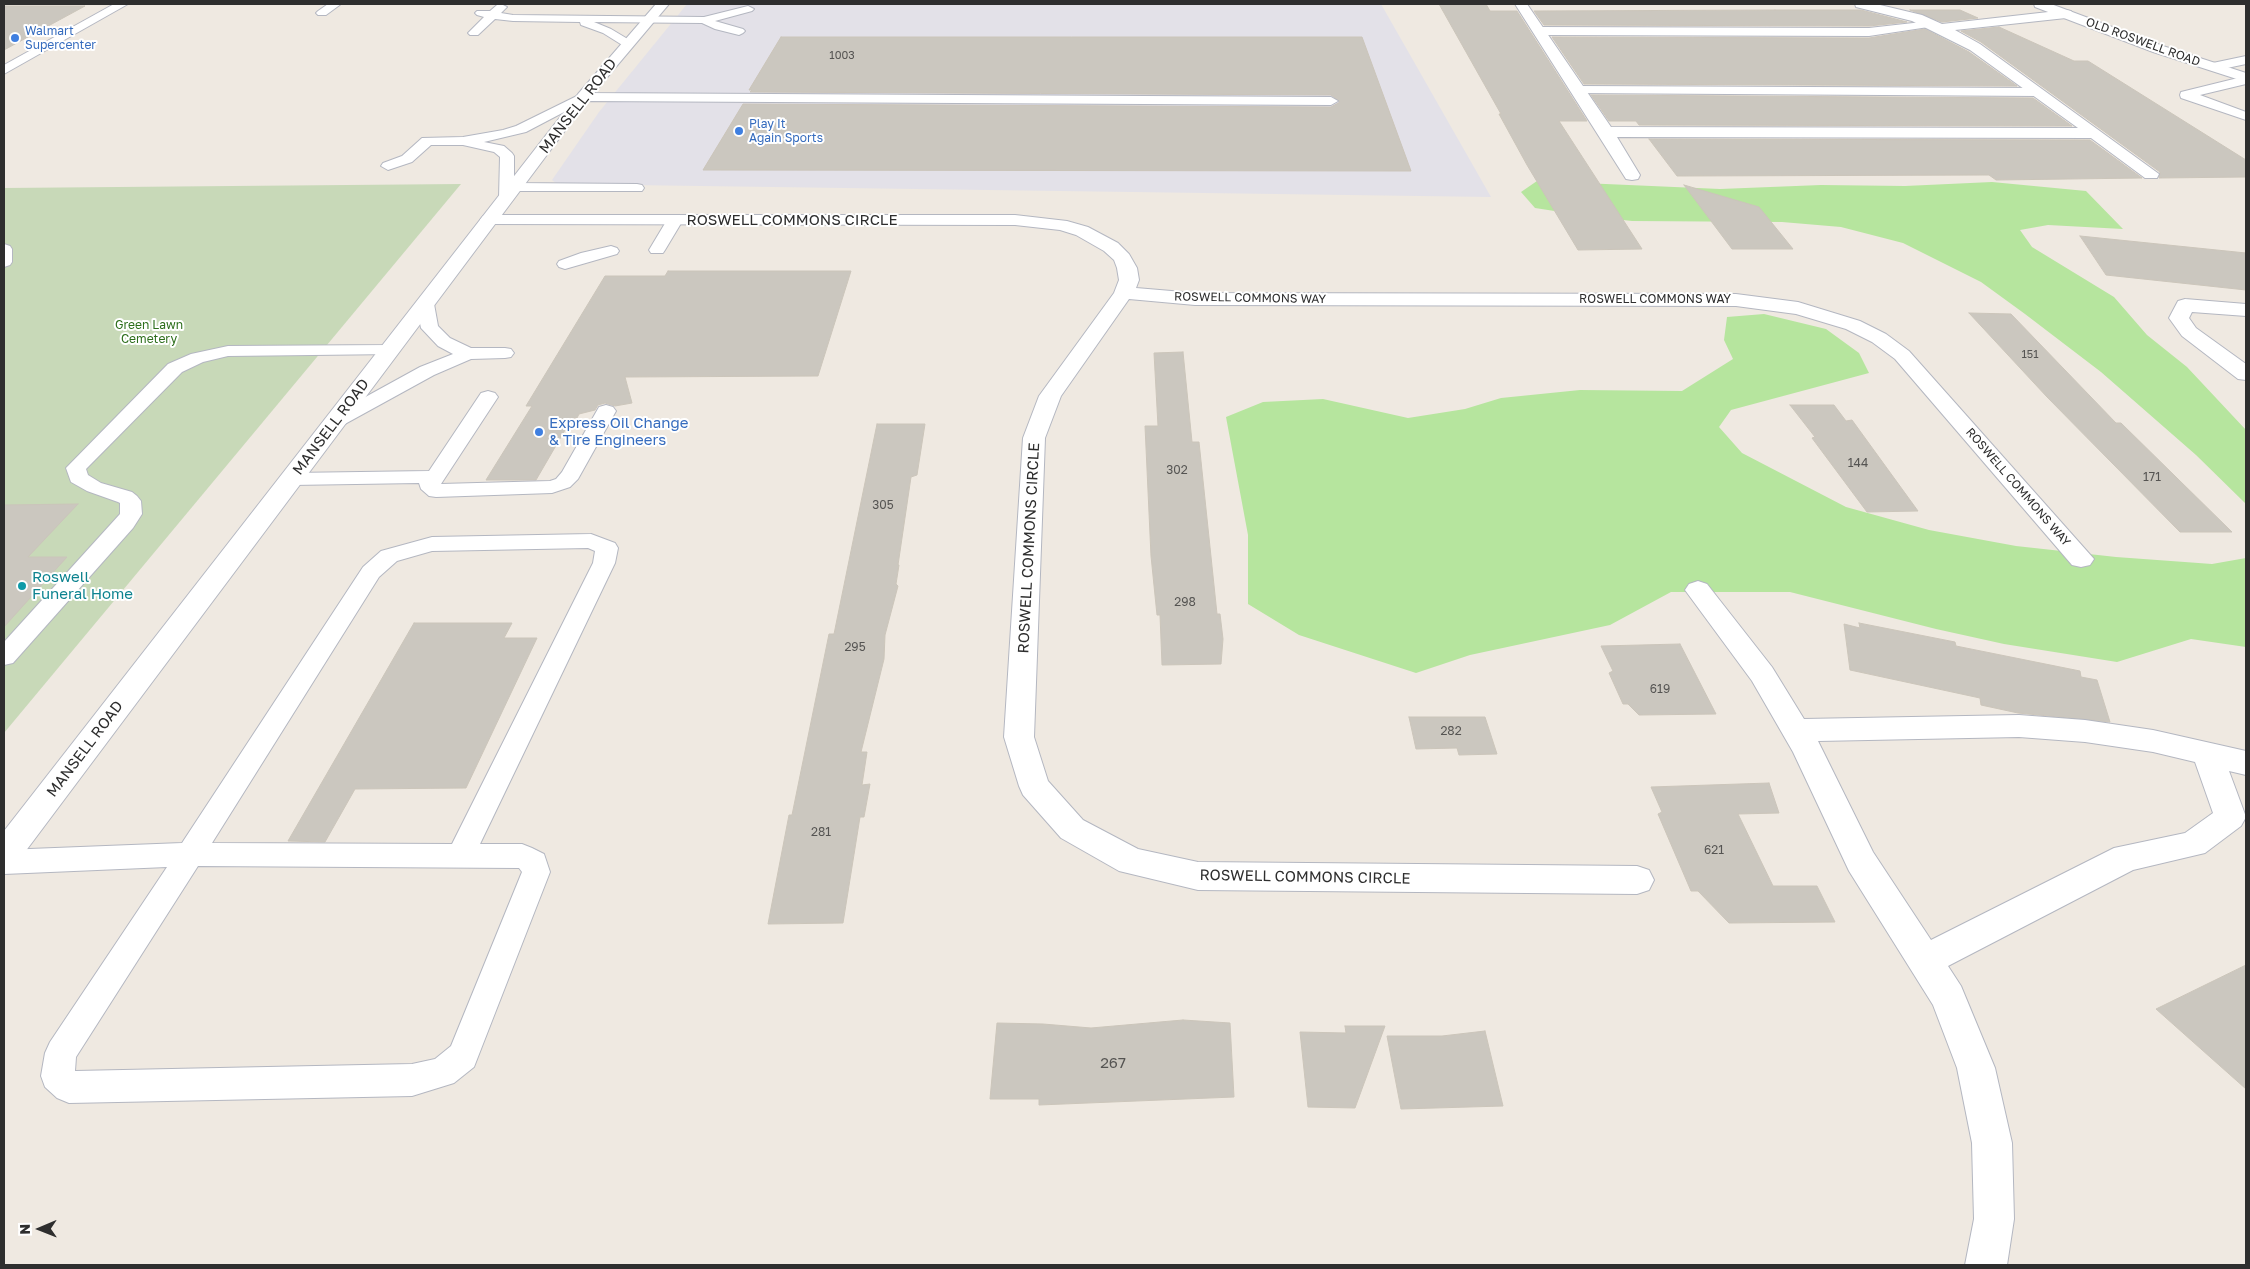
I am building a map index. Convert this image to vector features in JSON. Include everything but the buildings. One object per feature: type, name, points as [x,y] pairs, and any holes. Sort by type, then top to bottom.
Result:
[{"type":"street","name":"MANSELL ROAD","points":[[4,855],[583,97],[648,19],[663,4]]},
{"type":"street","points":[[1521,4],[1606,132],[1632,175]]},
{"type":"street","points":[[1861,4],[1917,18],[1974,47],[2151,174]]},
{"type":"street","points":[[1917,18],[2040,4]]},
{"type":"street","name":"OLD ROSWELL ROAD","points":[[2040,4],[2246,79]]},
{"type":"street","points":[[1957,14],[1980,24]]},
{"type":"street","points":[[1935,26],[1980,24],[2066,14]]},
{"type":"street","points":[[2213,67],[2246,60]]},
{"type":"street","points":[[1606,132],[2095,133]]},
{"type":"street","name":"ROSWELL COMMONS CIRCLE","points":[[489,220],[1015,220],[1054,224],[1082,231],[1111,247],[1122,258],[1127,268],[1129,280],[1124,294],[1050,396],[1034,438],[1019,737],[1034,786],[1072,829],[1131,862],[1198,876],[1637,880]]},
{"type":"street","name":"ROSWELL COMMONS WAY","points":[[1124,294],[1195,299],[1736,300],[1798,308],[1853,325],[1879,338],[1902,354],[2081,559]]},
{"type":"street","points":[[2246,310],[2185,305],[2179,318],[2189,332],[2246,374]]},
{"type":"street","points":[[1698,590],[1762,674],[1807,748],[1861,861],[1948,997],[1976,1068],[1992,1143],[1994,1219],[1986,1265]]},
{"type":"street","points":[[1796,730],[2019,726],[2094,732],[2153,741],[2246,763]]},
{"type":"street","points":[[1925,960],[2126,858],[2194,844],[2230,817],[2206,753]]},
{"type":"lane","points":[[4,70],[122,4]]},
{"type":"lane","points":[[322,13],[335,4]]},
{"type":"lane","points":[[474,33],[487,14],[504,4]]},
{"type":"lane","points":[[564,18],[626,7]]},
{"type":"lane","points":[[487,14],[513,18],[704,20],[748,9]]},
{"type":"lane","points":[[564,18],[607,31],[627,44]]},
{"type":"lane","points":[[704,20],[719,27],[739,31]]},
{"type":"lane","points":[[1539,31],[1870,32],[1935,26]]},
{"type":"lane","points":[[2246,79],[2186,94],[2246,116]]},
{"type":"lane","points":[[1578,90],[2038,92]]},
{"type":"lane","points":[[388,166],[407,159],[427,141],[463,141],[520,130],[583,97],[1331,101]]},
{"type":"lane","points":[[463,141],[499,150],[507,156],[511,193],[637,188]]},
{"type":"lane","points":[[657,250],[675,220]]},
{"type":"lane","points":[[4,249],[4,262]]},
{"type":"lane","points":[[565,264],[587,256],[611,251]]},
{"type":"lane","points":[[425,304],[430,328],[444,342],[464,352],[505,353]]},
{"type":"lane","points":[[4,657],[131,514],[130,502],[126,497],[94,487],[78,478],[76,468],[175,368],[197,358],[228,351],[390,350]]},
{"type":"lane","points":[[336,421],[464,352]]},
{"type":"lane","points":[[488,397],[428,486],[436,491],[552,487],[563,483],[571,475],[606,411]]},
{"type":"lane","points":[[292,479],[435,476]]},
{"type":"lane","points":[[4,862],[190,854],[460,856],[522,856],[534,862],[536,872],[463,1056],[443,1072],[412,1080],[69,1087],[57,1076],[61,1053],[190,854],[371,572],[389,556],[432,544],[591,541],[607,548],[604,563],[460,856]]},
{"type":"shaded area","points":[[687,4],[1381,4],[1491,197],[557,184],[552,180],[599,112]]},
{"type":"green space","points":[[1537,181],[1720,189],[1821,185],[1905,186],[1992,182],[2086,191],[2123,229],[2048,225],[2020,230],[2032,247],[2114,297],[2147,335],[2187,367],[2246,430],[2246,504],[2196,455],[2101,372],[2025,314],[1981,282],[1903,243],[1841,227],[1782,222],[1632,221],[1535,208],[1521,192]]},
{"type":"green space","name":"Green Lawn Cemetery","points":[[461,184],[4,733],[4,188]]},
{"type":"green space","points":[[1764,314],[1826,329],[1859,353],[1869,373],[1731,410],[1719,427],[1742,453],[1846,507],[1929,530],[2016,546],[2116,557],[2212,564],[2246,558],[2246,647],[2191,639],[2117,662],[2004,644],[1790,592],[1671,592],[1610,625],[1470,655],[1416,673],[1299,635],[1248,604],[1248,535],[1226,417],[1263,402],[1323,399],[1408,418],[1465,409],[1501,398],[1580,390],[1682,391],[1733,359],[1724,340],[1727,317]]},
{"type":"place","name":"Walmart Supercenter","points":[[15,38]]},
{"type":"place","name":"Play It Again Sports","points":[[739,131]]},
{"type":"place","name":"Express Oil Change & Tire Engineers","points":[[539,432]]},
{"type":"place","name":"Roswell Funeral Home","points":[[22,586]]}]
